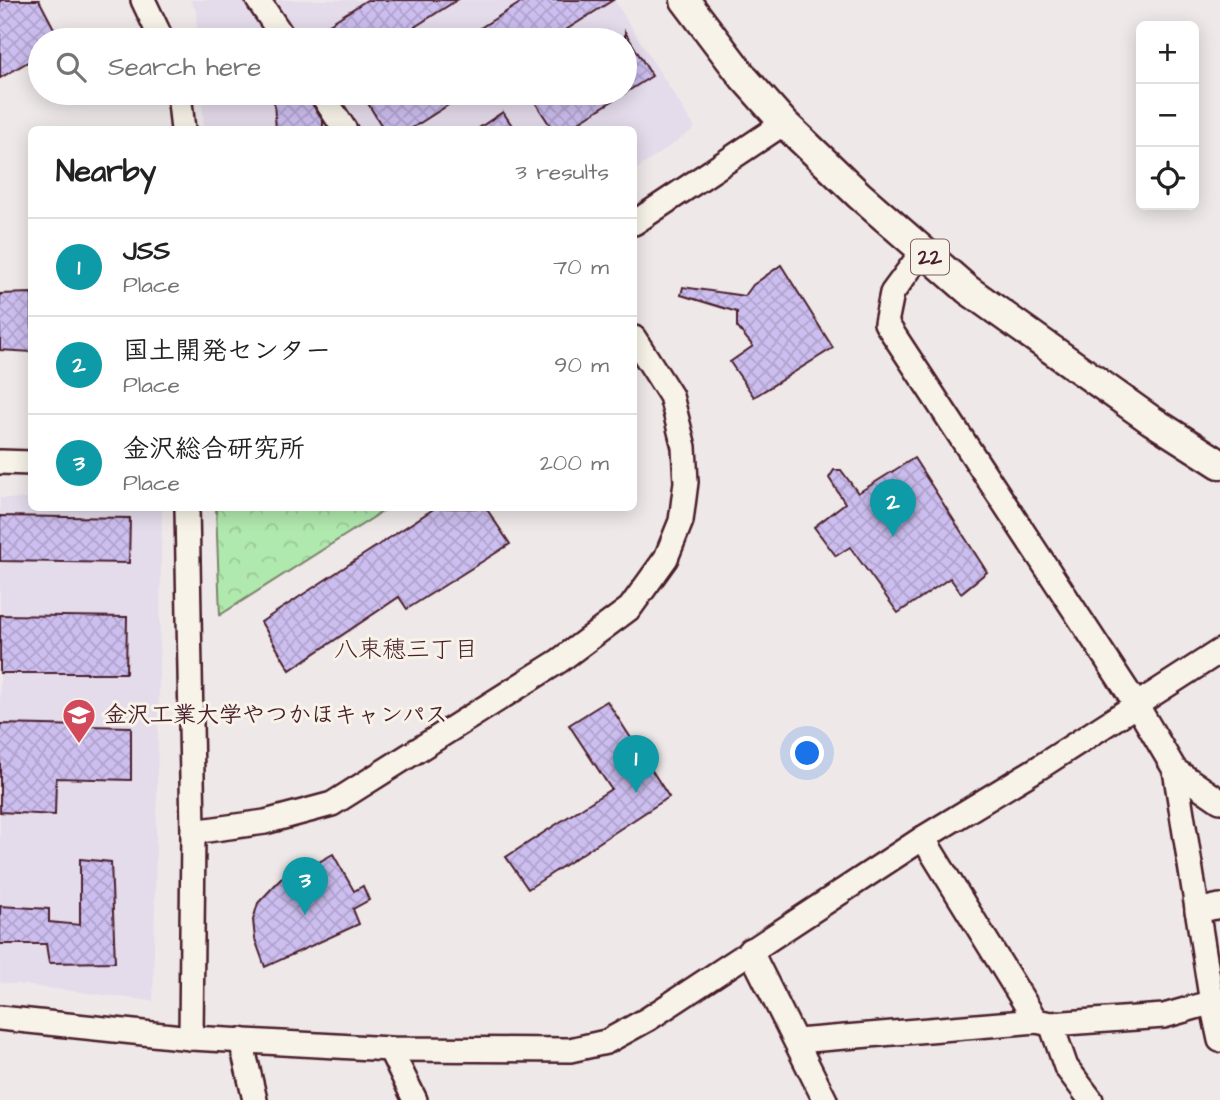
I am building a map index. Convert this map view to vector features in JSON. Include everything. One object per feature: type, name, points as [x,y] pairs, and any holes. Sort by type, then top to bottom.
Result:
[{"type":"main road","name":"22","points":[[685,0],[744,78],[784,123],[859,195],[923,251],[968,290],[1151,420],[1220,464]]},
{"type":"street","points":[[143,0],[156,28]]},
{"type":"street","points":[[258,0],[277,28]]},
{"type":"street","points":[[180,105],[183,126]]},
{"type":"street","points":[[329,105],[342,126]]},
{"type":"street","points":[[637,221],[784,123]]},
{"type":"street","points":[[923,251],[892,293],[887,323],[1136,704],[1175,770],[1209,908],[1220,1040]]},
{"type":"street","points":[[193,832],[265,822],[331,804],[559,661],[630,608],[666,558],[681,521],[686,482],[684,447],[671,396],[637,343]]},
{"type":"street","points":[[0,462],[28,463]]},
{"type":"street","points":[[187,511],[193,832],[191,1038]]},
{"type":"street","points":[[0,1018],[191,1038],[390,1049],[570,1050],[606,1042],[648,1020],[923,838],[1040,767],[1220,651]]},
{"type":"street","points":[[1175,770],[1220,801]]},
{"type":"street","points":[[923,838],[1043,1023],[1066,1067],[1091,1100]]},
{"type":"street","points":[[750,950],[825,1100]]},
{"type":"street","points":[[797,1041],[1164,1016],[1216,1001]]},
{"type":"street","points":[[241,1040],[255,1100]]},
{"type":"street","points":[[390,1049],[415,1100]]},
{"type":"shaded area","points":[[190,0],[614,0],[632,28],[197,28],[196,10]]},
{"type":"shaded area","points":[[637,36],[695,128],[637,169],[637,126],[204,126],[203,105],[637,105]]},
{"type":"shaded area","name":"金沢工業大学やつかほキャンパス","points":[[0,498],[28,499],[28,511],[162,511],[153,1001],[0,982]]},
{"type":"green space","points":[[216,511],[383,511],[220,615]]},
{"type":"building","points":[[0,0],[39,0],[54,28],[28,28],[28,62],[0,78]]},
{"type":"building","points":[[367,0],[457,0],[413,28],[323,28]]},
{"type":"building","points":[[525,0],[613,0],[569,28],[480,28]]},
{"type":"building","points":[[637,52],[652,76],[637,85]]},
{"type":"building","points":[[274,105],[313,105],[323,121],[323,126],[276,126]]},
{"type":"building","points":[[369,105],[448,105],[415,126],[382,126]]},
{"type":"building","points":[[537,105],[606,105],[572,126],[550,126]]},
{"type":"building","points":[[503,112],[512,126],[482,126]]},
{"type":"building","points":[[781,265],[833,348],[754,397],[730,362],[753,346],[737,327],[737,312],[681,295],[683,287],[745,296],[753,285]]},
{"type":"building","points":[[28,293],[28,352],[0,350],[0,294]]},
{"type":"building","points":[[914,458],[987,572],[961,593],[950,578],[898,613],[850,547],[836,556],[814,527],[845,503],[829,478],[834,470],[841,470],[858,493]]},
{"type":"building","points":[[430,511],[488,511],[510,544],[407,609],[399,597],[290,670],[261,622]]},
{"type":"building","points":[[0,516],[130,518],[129,563],[0,561]]},
{"type":"building","points":[[0,615],[127,617],[126,673],[0,673]]},
{"type":"building","points":[[607,701],[669,797],[528,889],[506,857],[611,789],[569,725]]},
{"type":"building","points":[[0,724],[131,727],[131,780],[56,778],[55,815],[0,812]]},
{"type":"building","points":[[333,854],[354,891],[363,886],[369,900],[353,909],[359,924],[265,967],[255,939],[253,920],[258,903],[291,868],[317,863]]},
{"type":"building","points":[[80,859],[111,862],[115,962],[49,963],[46,944],[0,944],[0,906],[49,909],[49,922],[80,925]]},
{"type":"place","name":"国土開発センター","points":[[893,537]]},
{"type":"place","name":"金沢工業大学やつかほキャンパス","points":[[79,745]]},
{"type":"place","name":"JSS","points":[[636,793]]},
{"type":"place","name":"金沢総合研究所","points":[[305,915]]},
{"type":"district","name":"八束穂三丁目","points":[[406,650]]}]
